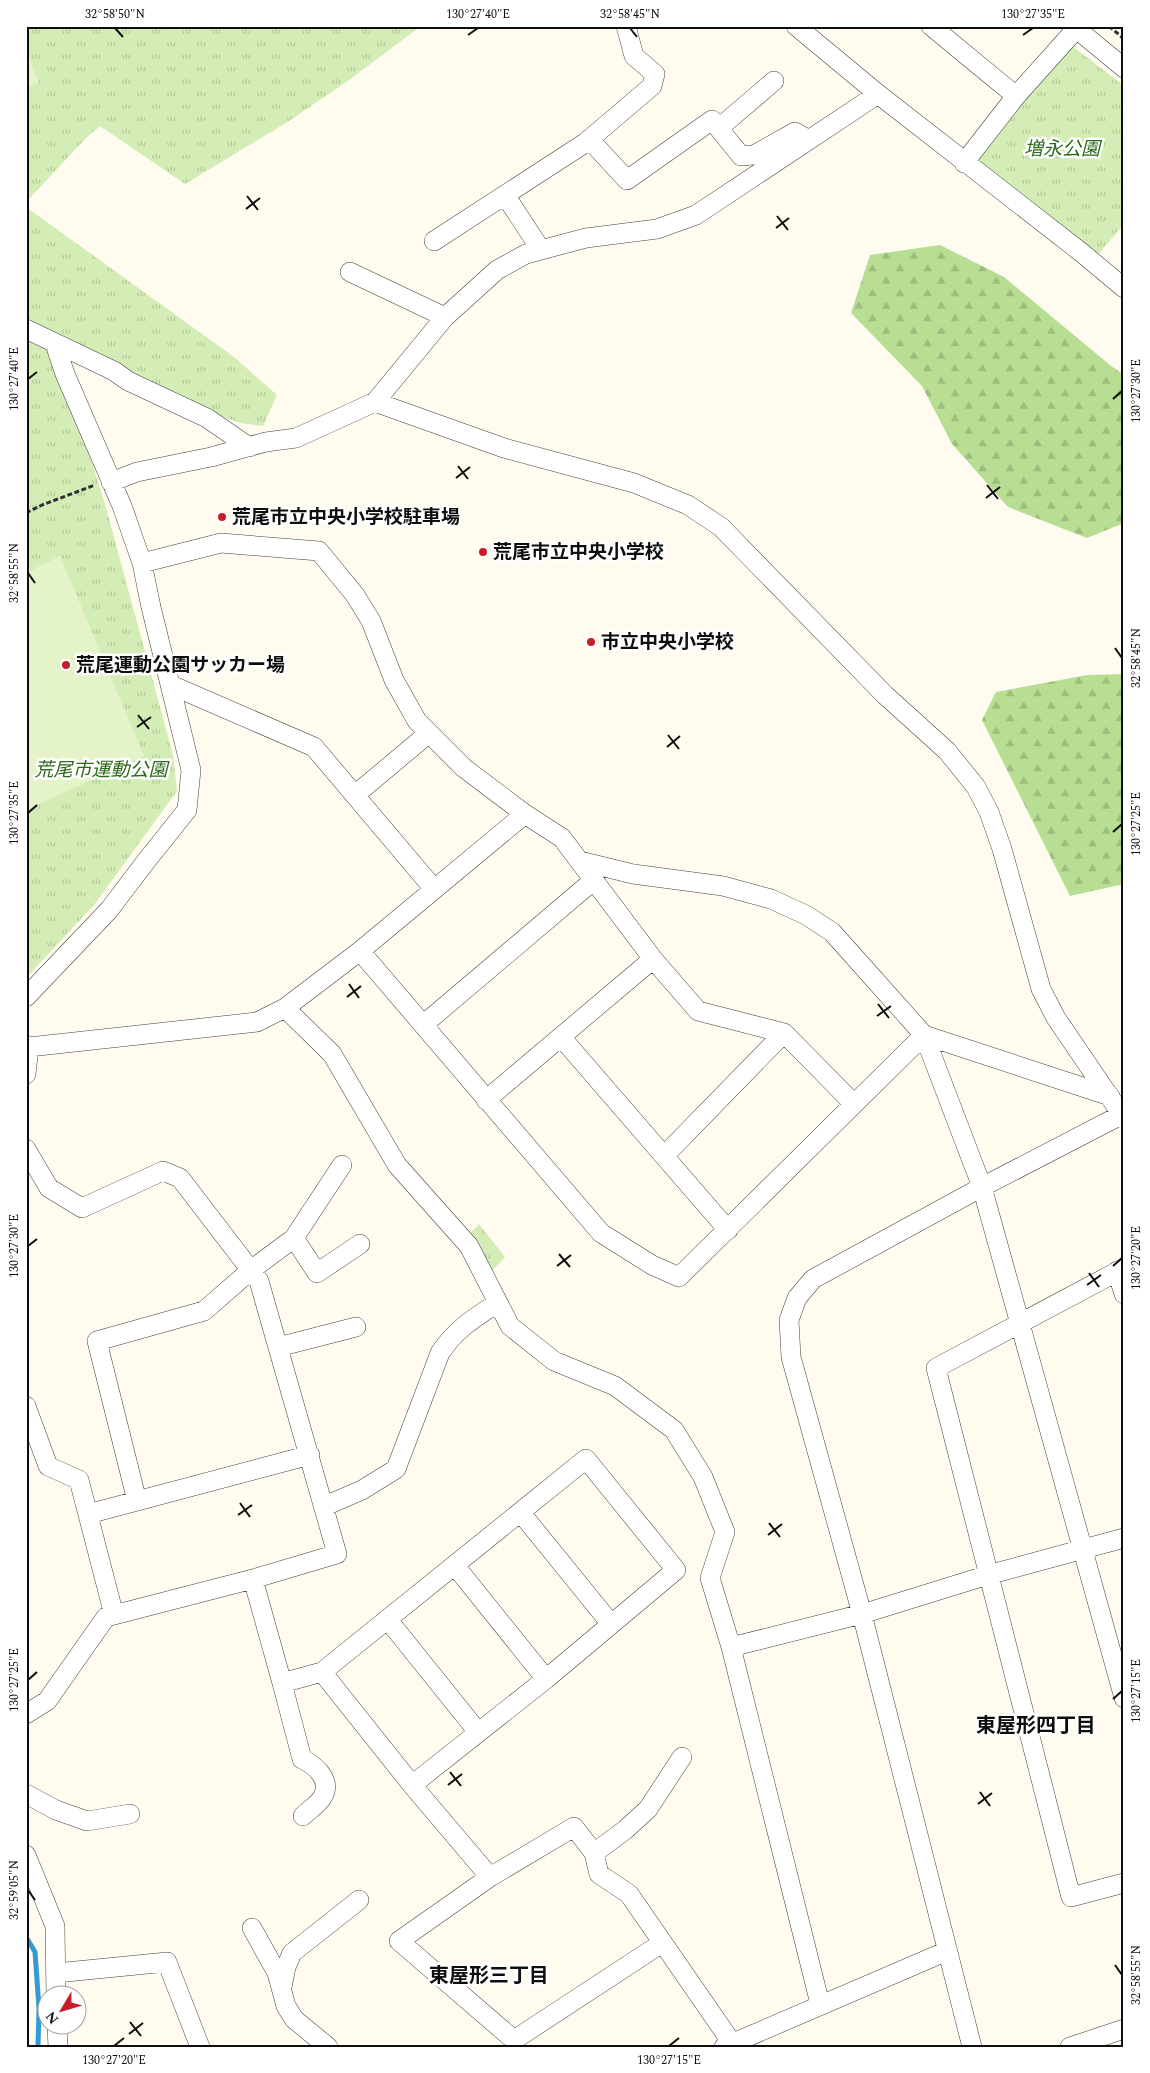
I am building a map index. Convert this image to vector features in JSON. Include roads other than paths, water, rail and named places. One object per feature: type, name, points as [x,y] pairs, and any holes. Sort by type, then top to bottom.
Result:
[{"type":"street","points":[[434,241],[589,139],[652,86],[655,74],[634,56],[626,26]]},
{"type":"street","points":[[796,26],[964,163],[1082,253],[1124,288]]},
{"type":"street","points":[[931,26],[1016,96]]},
{"type":"street","points":[[964,163],[1016,96],[1074,28],[1124,68]]},
{"type":"street","points":[[719,128],[774,81]]},
{"type":"street","points":[[111,482],[137,472],[211,458],[249,447],[296,438],[375,402],[445,317],[497,270],[526,254],[586,238],[657,229],[696,215],[878,94]]},
{"type":"street","points":[[589,139],[626,180],[712,120],[741,156],[754,155],[796,132],[809,140]]},
{"type":"street","points":[[505,195],[541,250]]},
{"type":"street","points":[[350,272],[445,317]]},
{"type":"street","points":[[26,329],[114,371],[128,381],[207,418],[249,447]]},
{"type":"street","points":[[26,996],[109,910],[187,810],[191,770],[142,563],[122,506],[65,374],[55,344]]},
{"type":"street","points":[[375,402],[504,448],[634,483],[688,505],[721,527],[885,695],[947,751],[976,787],[989,812],[1002,850],[1041,988],[1056,1018],[1113,1092],[1123,1117],[982,1187],[813,1279],[797,1298],[789,1320],[790,1357],[862,1614],[972,2047]]},
{"type":"street","points":[[142,563],[221,543],[319,551],[355,594],[371,621],[394,680],[417,721],[464,768],[525,814],[562,838],[653,959],[698,1011],[784,1033],[854,1104]]},
{"type":"street","points":[[171,685],[314,747],[434,889]]},
{"type":"street","points":[[355,795],[429,733]]},
{"type":"street","points":[[26,1074],[27,1046],[257,1022],[285,1008],[360,951],[525,814]]},
{"type":"street","points":[[580,861],[632,874],[723,886],[771,899],[806,915],[832,932],[924,1035],[982,1187],[1124,1698]]},
{"type":"street","points":[[423,1025],[594,880]]},
{"type":"street","points":[[360,951],[601,1233],[652,1265],[680,1277],[924,1035]]},
{"type":"street","points":[[486,1100],[653,959]]},
{"type":"street","points":[[285,1008],[332,1054],[397,1165],[469,1246],[497,1304],[510,1326],[554,1361],[615,1386],[674,1430],[703,1477],[724,1532],[710,1578],[730,1647],[820,2004]]},
{"type":"street","points":[[664,1156],[784,1033]]},
{"type":"street","points":[[924,1035],[1113,1092]]},
{"type":"street","points":[[561,1037],[728,1230]]},
{"type":"street","points":[[26,1149],[49,1188],[82,1208],[163,1171],[180,1178],[251,1270],[259,1282],[325,1506],[337,1554],[253,1579],[106,1617],[47,1701],[26,1714]]},
{"type":"street","points":[[137,1500],[97,1341],[204,1311],[251,1270],[294,1238],[342,1165]]},
{"type":"street","points":[[294,1238],[317,1273],[360,1244]]},
{"type":"street","points":[[1124,1294],[1121,1270],[936,1368],[1071,1897],[1124,1883]]},
{"type":"street","points":[[325,1506],[362,1490],[396,1469],[440,1353],[450,1338],[465,1323],[497,1304]]},
{"type":"street","points":[[278,1347],[356,1327]]},
{"type":"street","points":[[26,1406],[48,1466],[79,1480],[114,1615]]},
{"type":"street","points":[[88,1514],[310,1455]]},
{"type":"street","points":[[282,1683],[322,1672],[456,1567],[586,1459],[676,1570],[546,1679],[412,1785]]},
{"type":"street","points":[[521,1513],[611,1624]]},
{"type":"street","points":[[730,1647],[862,1614],[988,1575],[1124,1538]]},
{"type":"street","points":[[456,1567],[546,1679]]},
{"type":"street","points":[[253,1579],[302,1759],[313,1764],[321,1774],[326,1786],[323,1796],[303,1816]]},
{"type":"street","points":[[388,1620],[478,1732]]},
{"type":"street","points":[[322,1672],[412,1785],[490,1877]]},
{"type":"street","points":[[594,1854],[648,1809],[682,1757]]},
{"type":"street","points":[[26,1794],[56,1810],[87,1820],[130,1814]]},
{"type":"street","points":[[662,1943],[514,2040],[399,1941],[490,1877],[574,1827],[594,1854],[599,1874],[629,1894],[662,1943],[728,2045],[820,2004],[948,1951]]},
{"type":"street","points":[[26,1855],[55,1926],[56,1986]]},
{"type":"street","points":[[282,1990],[286,1967],[292,1954],[359,1900]]},
{"type":"street","points":[[252,1928],[277,1973],[286,2006],[294,2019],[328,2047]]},
{"type":"street","points":[[56,1973],[167,1962],[200,2047]]},
{"type":"street","points":[[1070,2047],[1124,2029]]},
{"type":"waterway","points":[[26,1937],[35,1952],[39,2008],[38,2047]]},
{"type":"place","name":"荒尾市立中央小学校駐車場","points":[[222,517]]},
{"type":"place","name":"荒尾市立中央小学校","points":[[483,552]]},
{"type":"place","name":"市立中央小学校","points":[[591,642]]},
{"type":"place","name":"荒尾運動公園サッカー場","points":[[66,665]]},
{"type":"district","name":"東屋形四丁目","points":[[1036,1726]]},
{"type":"district","name":"東屋形三丁目","points":[[489,1976]]},
{"type":"park label","name":"増永公園","points":[[1062,149]]},
{"type":"park label","name":"荒尾市運動公園","points":[[101,770]]}]
